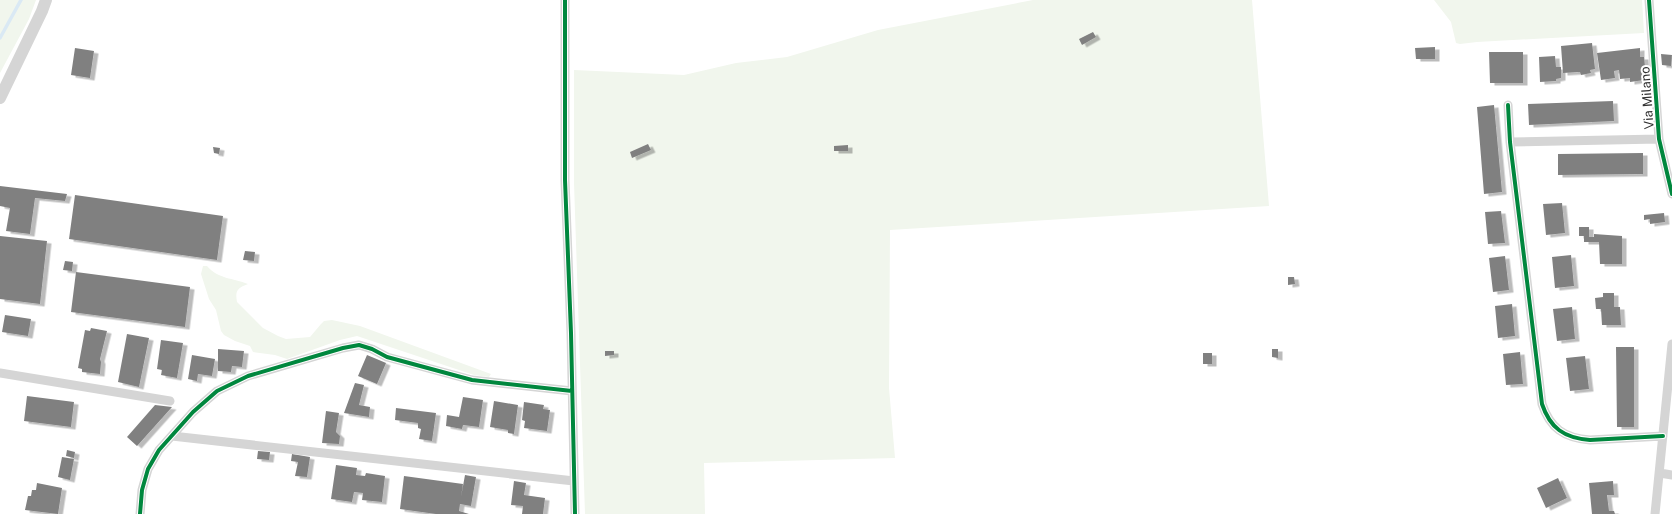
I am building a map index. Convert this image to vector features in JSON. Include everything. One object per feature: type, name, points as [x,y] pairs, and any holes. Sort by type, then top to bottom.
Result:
[{"type":"street","points":[[0,98],[46,0]]},
{"type":"street","points":[[565,0],[565,180],[572,391],[574,514]]},
{"type":"street","name":"Via Milano","points":[[1649,0],[1659,139],[1672,194]]},
{"type":"street","points":[[1508,105],[1510,142],[1542,404],[1547,418],[1555,427],[1565,434],[1578,439],[1590,440],[1663,436]]},
{"type":"street","points":[[1510,142],[1659,139]]},
{"type":"street","points":[[1655,514],[1672,344]]},
{"type":"street","points":[[140,514],[142,490],[148,469],[159,450],[193,412],[217,391],[242,379],[336,350],[358,345],[372,349],[387,357],[472,380],[572,391]]},
{"type":"street","points":[[0,373],[170,401]]},
{"type":"street","points":[[172,436],[574,481]]},
{"type":"street","points":[[1660,473],[1672,475]]},
{"type":"shaded area","points":[[0,0],[36,0],[29,19],[0,73]]},
{"type":"shaded area","points":[[1033,0],[1252,0],[1269,206],[890,230],[889,388],[895,458],[704,463],[705,514],[585,514],[574,183],[574,70],[684,75],[736,63],[787,57],[878,30]]},
{"type":"shaded area","points":[[1434,0],[1642,0],[1644,33],[1460,44],[1456,43],[1451,22]]},
{"type":"shaded area","points":[[203,266],[207,266],[221,276],[248,284],[238,290],[236,295],[237,302],[263,328],[286,339],[310,337],[324,321],[332,320],[360,326],[491,374],[489,377],[474,375],[357,336],[340,340],[287,359],[275,355],[253,352],[250,346],[235,341],[224,335],[221,331],[216,310],[209,299],[201,274]]},
{"type":"building","points":[[1093,32],[1096,37],[1082,45],[1079,39]]},
{"type":"building","points":[[1592,43],[1595,69],[1590,70],[1591,73],[1581,75],[1580,72],[1563,73],[1561,46]]},
{"type":"building","points":[[1435,47],[1435,59],[1416,59],[1415,48]]},
{"type":"building","points":[[75,48],[94,51],[90,78],[71,75]]},
{"type":"building","points":[[1640,48],[1640,57],[1644,57],[1646,76],[1643,76],[1644,80],[1630,82],[1630,78],[1620,79],[1619,70],[1614,71],[1615,78],[1601,80],[1597,53]]},
{"type":"building","points":[[1489,52],[1523,52],[1523,83],[1490,83]]},
{"type":"building","points":[[1661,54],[1672,55],[1671,66],[1662,65]]},
{"type":"building","points":[[1555,56],[1556,67],[1561,67],[1561,78],[1556,79],[1556,81],[1540,82],[1539,57]]},
{"type":"building","points":[[1613,101],[1614,121],[1529,125],[1528,104]]},
{"type":"building","points":[[1494,105],[1502,192],[1484,194],[1477,107]]},
{"type":"building","points":[[648,144],[651,150],[632,158],[630,152]]},
{"type":"building","points":[[848,145],[848,151],[834,151],[834,146]]},
{"type":"building","points":[[213,147],[220,148],[219,154],[214,153]]},
{"type":"building","points":[[1643,153],[1643,174],[1558,175],[1558,154]]},
{"type":"building","points":[[0,186],[67,194],[65,201],[35,198],[30,234],[6,231],[10,208],[0,206]]},
{"type":"building","points":[[75,195],[223,216],[217,260],[69,239]]},
{"type":"building","points":[[1562,203],[1565,233],[1546,235],[1543,204]]},
{"type":"building","points":[[1501,211],[1505,243],[1488,244],[1485,212]]},
{"type":"building","points":[[1664,213],[1665,222],[1650,224],[1650,219],[1644,220],[1644,215]]},
{"type":"building","points":[[1579,227],[1589,227],[1589,237],[1594,237],[1594,234],[1622,236],[1622,264],[1600,264],[1599,242],[1584,242],[1584,236],[1579,236]]},
{"type":"building","points":[[0,236],[47,241],[40,304],[0,299]]},
{"type":"building","points":[[245,251],[255,252],[254,261],[243,260]]},
{"type":"building","points":[[1571,255],[1574,286],[1555,288],[1552,257]]},
{"type":"building","points":[[1505,256],[1509,290],[1493,292],[1489,258]]},
{"type":"building","points":[[65,261],[73,262],[72,271],[63,270]]},
{"type":"building","points":[[76,272],[190,287],[185,327],[71,312]]},
{"type":"building","points":[[1288,277],[1294,277],[1295,284],[1288,285]]},
{"type":"building","points":[[1603,293],[1614,293],[1614,307],[1620,307],[1621,325],[1602,325],[1601,309],[1596,309],[1595,298],[1603,297]]},
{"type":"building","points":[[1512,304],[1515,336],[1498,338],[1495,306]]},
{"type":"building","points":[[1572,307],[1575,339],[1557,341],[1553,309]]},
{"type":"building","points":[[5,315],[31,319],[28,336],[2,332]]},
{"type":"building","points":[[91,328],[107,331],[100,359],[100,374],[82,372],[82,369],[78,368],[85,330],[90,331]]},
{"type":"building","points":[[127,334],[149,338],[139,387],[118,382]]},
{"type":"building","points":[[161,340],[183,343],[177,378],[161,375],[162,370],[157,369]]},
{"type":"building","points":[[1616,347],[1634,347],[1634,427],[1617,427]]},
{"type":"building","points":[[218,349],[244,351],[242,367],[232,366],[231,372],[218,371]]},
{"type":"building","points":[[1272,349],[1278,349],[1278,358],[1272,357]]},
{"type":"building","points":[[605,351],[614,351],[614,355],[605,356]]},
{"type":"building","points":[[1520,352],[1523,384],[1506,385],[1503,354]]},
{"type":"building","points":[[1203,353],[1212,353],[1212,364],[1203,364]]},
{"type":"building","points":[[192,355],[215,359],[212,376],[198,374],[197,381],[188,379]]},
{"type":"building","points":[[367,355],[386,363],[377,384],[358,376]]},
{"type":"building","points":[[1585,356],[1589,389],[1570,391],[1566,358]]},
{"type":"building","points":[[355,383],[364,385],[359,405],[370,407],[369,417],[344,413]]},
{"type":"building","points":[[27,396],[74,402],[71,427],[24,421]]},
{"type":"building","points":[[463,397],[483,400],[479,427],[463,425],[462,429],[446,426],[447,415],[459,417]]},
{"type":"building","points":[[494,401],[518,405],[514,434],[508,433],[508,430],[490,427]]},
{"type":"building","points":[[524,402],[544,405],[543,409],[550,410],[547,431],[524,428],[525,421],[522,420]]},
{"type":"building","points":[[155,405],[172,407],[137,446],[127,437]]},
{"type":"building","points":[[396,408],[436,413],[432,441],[419,439],[421,429],[418,428],[418,423],[395,420]]},
{"type":"building","points":[[326,411],[339,413],[336,432],[340,436],[339,444],[322,443]]},
{"type":"building","points":[[67,450],[75,452],[74,458],[66,456]]},
{"type":"building","points":[[258,451],[270,452],[269,460],[257,459]]},
{"type":"building","points":[[292,454],[310,457],[307,477],[295,476],[298,462],[291,461]]},
{"type":"building","points":[[62,457],[74,459],[70,480],[58,477]]},
{"type":"building","points":[[336,465],[357,468],[356,475],[365,476],[366,473],[385,476],[382,502],[362,500],[363,493],[354,492],[352,502],[331,499]]},
{"type":"building","points":[[465,475],[476,477],[471,506],[460,504],[459,511],[469,514],[436,514],[400,509],[404,476],[463,484],[461,497]]},
{"type":"building","points":[[1558,478],[1567,498],[1546,508],[1537,488]]},
{"type":"building","points":[[514,481],[526,483],[524,495],[545,498],[543,514],[522,514],[523,506],[511,505]]},
{"type":"building","points":[[1613,481],[1614,495],[1607,495],[1609,511],[1614,511],[1615,514],[1592,514],[1589,483]]},
{"type":"building","points":[[37,483],[62,488],[58,514],[25,510],[28,496],[31,496],[32,490],[36,490]]},
{"type":"waterway","points":[[0,38],[21,0]]},
{"type":"cycle path","points":[[565,0],[565,180],[571,333],[575,514]]},
{"type":"cycle path","points":[[1649,0],[1659,139],[1672,194]]},
{"type":"cycle path","points":[[1508,105],[1510,142],[1542,404],[1545,412],[1559,430],[1565,434],[1581,439],[1590,440],[1663,436]]},
{"type":"cycle path","points":[[140,514],[142,490],[148,469],[159,450],[193,412],[217,391],[248,376],[343,348],[359,345],[372,349],[387,357],[472,380],[572,391]]}]
